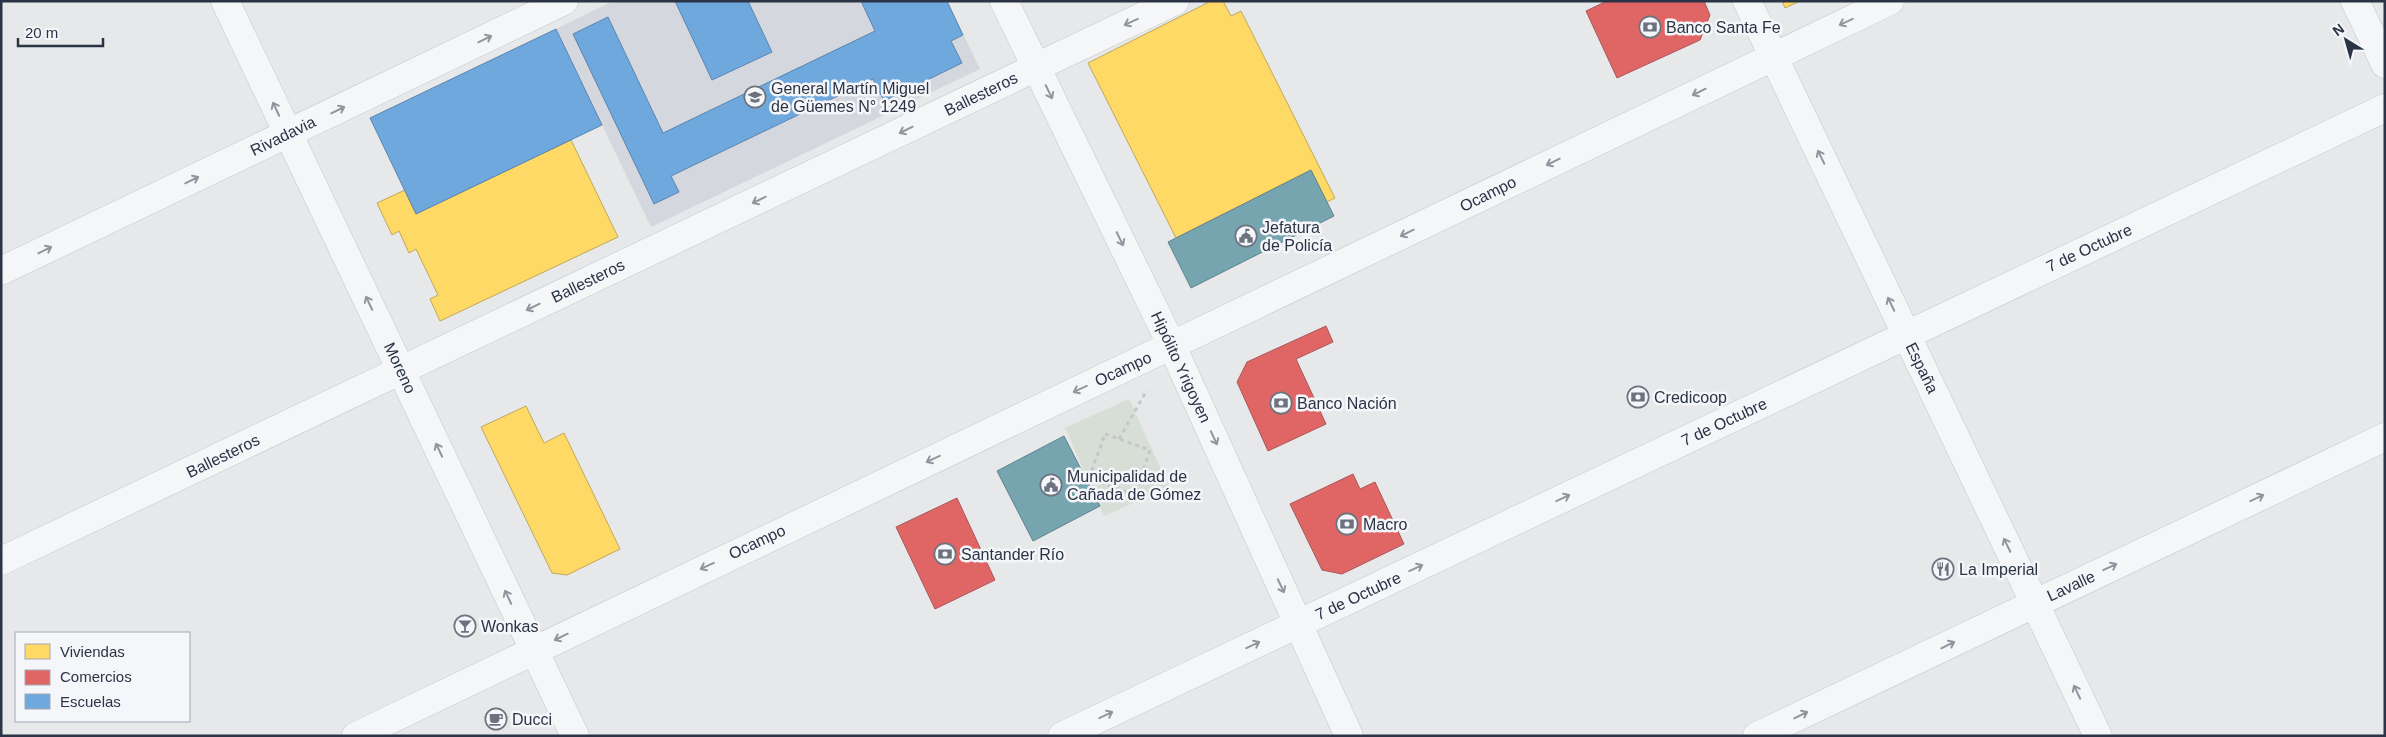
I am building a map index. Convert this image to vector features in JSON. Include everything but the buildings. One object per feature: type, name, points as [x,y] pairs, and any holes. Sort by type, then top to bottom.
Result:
[{"type":"street","name":"Moreno","points":[[225,1],[574,736]]},
{"type":"street","name":"Rivadavia","points":[[1,271],[564,1]]},
{"type":"street","name":"Hipólito Yrigoyen","points":[[1004,1],[1172,346],[1349,736]]},
{"type":"street","name":"Ballesteros","points":[[1,561],[1175,1]]},
{"type":"street","name":"España","points":[[1747,1],[2098,736]]},
{"type":"street","name":"Ocampo","points":[[356,736],[1890,1]]},
{"type":"street","points":[[2355,1],[2385,64]]},
{"type":"street","name":"7 de Octubre","points":[[1062,736],[2385,108]]},
{"type":"street","name":"Lavalle","points":[[1757,736],[2385,437]]},
{"type":"path","points":[[1119,439],[1148,388]]},
{"type":"path","points":[[1105,434],[1119,439],[1150,450],[1135,495],[1090,478],[1105,434]]},
{"type":"shaded area","name":"General Martín Miguel de Güemes N° 1249","points":[[613,1],[947,1],[980,69],[651,227],[556,29]]},
{"type":"shaded area","points":[[1129,399],[1169,487],[1104,516],[1065,428]]},
{"type":"place","name":"Banco Santa Fe","points":[[1650,27]]},
{"type":"place","name":"General Martín Miguel de Güemes N° 1249","points":[[755,97]]},
{"type":"place","name":"Jefatura de Policía","points":[[1246,236]]},
{"type":"place","name":"Credicoop","points":[[1638,397]]},
{"type":"place","name":"Banco Nación","points":[[1281,403]]},
{"type":"place","name":"Municipalidad de Cañada de Gómez","points":[[1051,485]]},
{"type":"place","name":"Macro","points":[[1347,524]]},
{"type":"place","name":"Santander Río","points":[[945,554]]},
{"type":"place","name":"La Imperial","points":[[1943,569]]},
{"type":"place","name":"Wonkas","points":[[465,626]]},
{"type":"place","name":"Ducci","points":[[496,719]]}]
